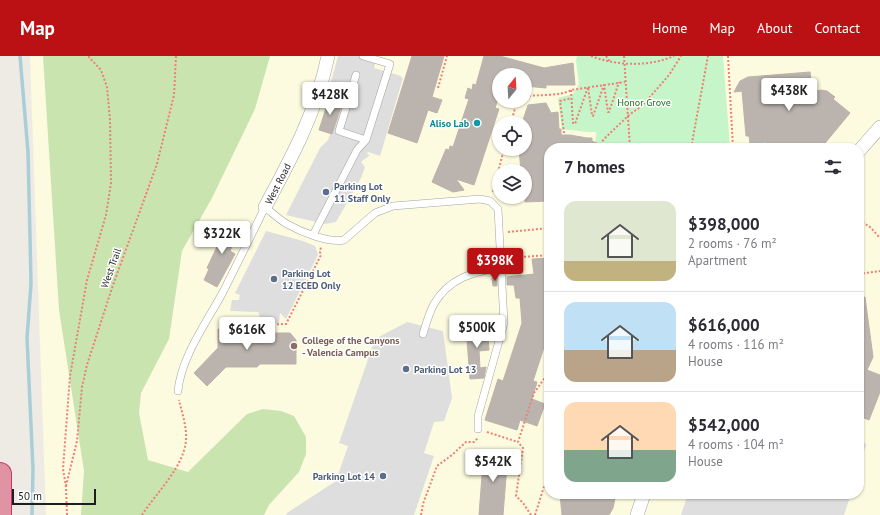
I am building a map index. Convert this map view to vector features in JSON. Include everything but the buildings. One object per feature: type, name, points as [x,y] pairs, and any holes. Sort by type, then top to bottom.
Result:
[{"type":"highway","points":[[0,474],[0,515]]},
{"type":"street","name":"West Road","points":[[265,207],[298,145],[318,94],[328,56]]},
{"type":"street","points":[[864,145],[880,127]]},
{"type":"street","points":[[637,515],[642,499]]},
{"type":"lane","points":[[313,235],[357,150],[366,140],[390,64],[363,56]]},
{"type":"lane","points":[[356,75],[339,131],[366,140]]},
{"type":"lane","name":"West Road","points":[[265,207],[287,224],[313,235],[337,241],[344,240],[375,213],[393,206],[480,199],[490,201]]},
{"type":"lane","points":[[478,429],[478,416],[504,323],[498,209],[490,201]]},
{"type":"lane","points":[[178,391],[179,379],[189,354],[223,292],[265,207]]},
{"type":"lane","points":[[423,334],[434,304],[444,291],[460,278],[477,271],[500,267]]},
{"type":"path","name":"West Trail","points":[[67,515],[66,487],[63,469],[70,376],[87,280],[106,215],[111,183],[110,120],[107,88],[102,70],[88,56]]},
{"type":"path","name":"West Trail","points":[[66,487],[77,441],[82,387],[85,372],[112,288],[157,164],[174,94],[176,56]]},
{"type":"path","points":[[438,88],[447,56]]},
{"type":"path","points":[[591,56],[611,63],[625,64],[657,62],[674,56]]},
{"type":"path","points":[[606,56],[611,63]]},
{"type":"path","points":[[624,56],[630,143]]},
{"type":"path","points":[[601,143],[628,115],[643,105],[669,75],[682,56]]},
{"type":"path","points":[[692,143],[708,56]]},
{"type":"path","points":[[728,56],[733,143]]},
{"type":"path","points":[[604,85],[609,112],[619,82]]},
{"type":"path","points":[[532,95],[568,92],[571,90],[588,87],[625,82]]},
{"type":"path","points":[[588,87],[593,116],[604,85]]},
{"type":"path","points":[[571,90],[573,123],[575,124],[588,87]]},
{"type":"path","points":[[564,133],[560,102],[571,98]]},
{"type":"path","points":[[490,201],[502,156]]},
{"type":"path","points":[[864,223],[870,227],[880,238]]},
{"type":"path","points":[[507,235],[508,232],[544,228]]},
{"type":"path","points":[[261,325],[286,324],[321,255],[321,247]]},
{"type":"path","points":[[508,258],[544,255]]},
{"type":"path","points":[[864,273],[880,270]]},
{"type":"path","points":[[518,442],[534,393],[544,379]]},
{"type":"path","points":[[142,515],[169,478],[182,457],[186,440],[185,425],[178,391]]},
{"type":"path","points":[[421,515],[423,504],[437,466],[466,442],[474,442],[479,437],[478,429],[518,442],[523,448],[516,496],[524,503],[531,515]]},
{"type":"path","points":[[535,515],[544,487]]},
{"type":"shaded area","name":"College of the Canyons - Valencia Campus","points":[[30,56],[880,56],[880,515],[46,515]]},
{"type":"shaded area","points":[[338,56],[377,56],[374,68],[401,76],[403,78],[380,156],[368,152],[367,154],[370,155],[361,162],[365,167],[361,178],[336,222],[325,224],[286,215],[320,148],[328,140],[342,103],[338,101],[340,93],[329,89]]},
{"type":"shaded area","name":"Parking Lot 12 ECED Only","points":[[266,231],[303,241],[315,246],[318,255],[286,319],[280,313],[279,323],[260,324],[258,312],[230,311],[232,300],[239,300],[240,295],[235,293]]},
{"type":"shaded area","name":"Parking Lot 13","points":[[407,322],[443,331],[452,398],[444,421],[434,422],[424,453],[434,456],[414,515],[286,515],[336,481],[348,446],[339,443],[375,339]]},
{"type":"shaded area","points":[[686,499],[849,499],[844,515],[681,515]]},
{"type":"green space","points":[[43,56],[270,56],[255,109],[212,198],[182,251],[169,339],[141,393],[139,413],[148,460],[188,472],[247,414],[263,409],[281,411],[294,416],[306,437],[306,454],[299,472],[269,505],[264,515],[81,515],[84,471],[59,310]]},
{"type":"green space","name":"Honor Grove","points":[[577,56],[723,56],[730,143],[595,143],[596,132],[562,130],[558,98],[573,94],[579,84],[576,61]]},
{"type":"waterway","points":[[20,56],[28,152],[31,284],[27,338],[33,469],[32,515]]},
{"type":"place","name":"Aliso Lab","points":[[477,123]]},
{"type":"place","name":"Parking Lot 11 Staff Only","points":[[326,192]]},
{"type":"place","name":"Parking Lot 12 ECED Only","points":[[274,279]]},
{"type":"place","name":"College of the Canyons - Valencia Campus","points":[[294,346]]},
{"type":"place","name":"Parking Lot 13","points":[[406,369]]},
{"type":"place","name":"Parking Lot 14","points":[[383,476]]}]
